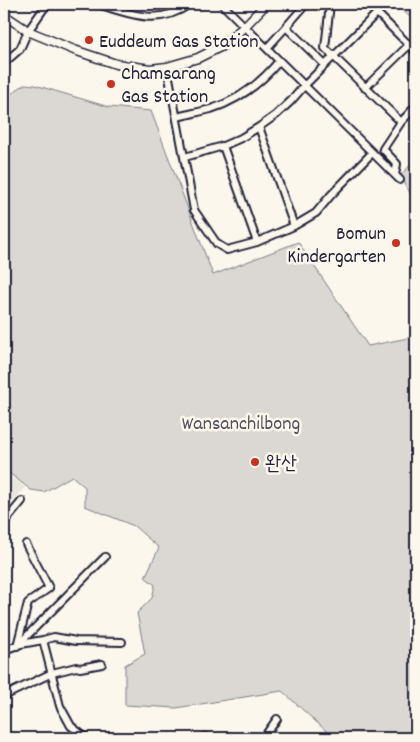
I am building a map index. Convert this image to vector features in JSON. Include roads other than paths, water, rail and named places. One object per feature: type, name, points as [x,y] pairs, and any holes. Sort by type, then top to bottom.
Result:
[{"type":"street","points":[[4,63],[20,49],[28,31],[47,4]]},
{"type":"street","points":[[97,4],[143,17],[175,13],[190,4]]},
{"type":"street","points":[[222,4],[398,178],[396,164],[382,149],[401,122],[416,106]]},
{"type":"street","points":[[4,15],[28,31],[74,50],[116,64],[150,69],[167,67],[198,58],[222,46],[266,4]]},
{"type":"street","points":[[267,48],[306,4]]},
{"type":"street","points":[[330,4],[325,48],[401,122]]},
{"type":"street","points":[[368,4],[416,52]]},
{"type":"street","points":[[185,157],[223,146],[259,128],[291,101],[377,13]]},
{"type":"street","points":[[286,27],[325,65]]},
{"type":"street","points":[[365,88],[408,45]]},
{"type":"street","points":[[177,118],[227,103],[245,93],[264,78],[280,60]]},
{"type":"street","points":[[167,67],[194,210],[217,244],[227,250],[257,242],[294,226],[316,212],[372,153]]},
{"type":"street","points":[[259,128],[294,226]]},
{"type":"street","points":[[223,146],[257,242]]},
{"type":"street","points":[[4,523],[22,501]]},
{"type":"street","points":[[17,646],[28,603],[49,588],[26,544]]},
{"type":"street","points":[[17,646],[105,557]]},
{"type":"street","points":[[4,650],[54,637],[76,641],[122,642]]},
{"type":"street","points":[[43,640],[60,706],[71,726],[86,738]]},
{"type":"street","points":[[4,696],[52,673],[76,667],[102,664]]},
{"type":"street","points":[[268,738],[267,733],[277,719]]},
{"type":"place","name":"Euddeum Gas Station","points":[[89,40]]},
{"type":"place","name":"Chamsarang Gas Station","points":[[111,84]]},
{"type":"place","name":"Bomun Kindergarten","points":[[396,243]]},
{"type":"place","name":"완산","points":[[255,462]]},
{"type":"park label","name":"Wansanchilbong","points":[[241,422]]}]
